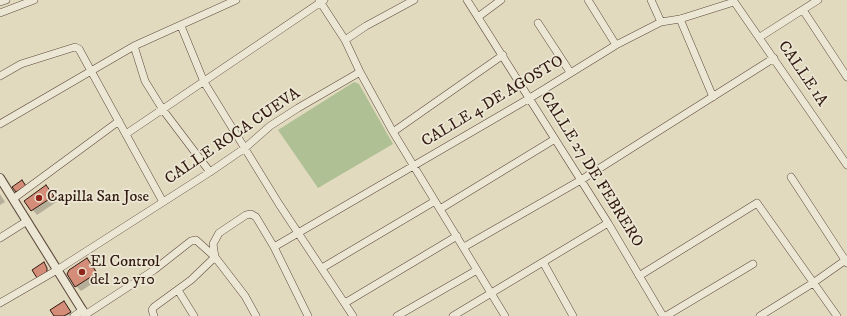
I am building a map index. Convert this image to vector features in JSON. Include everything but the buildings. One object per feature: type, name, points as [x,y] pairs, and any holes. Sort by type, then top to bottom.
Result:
[{"type":"street","points":[[0,2],[6,0]]},
{"type":"street","points":[[0,13],[34,0]]},
{"type":"street","points":[[0,124],[134,46],[236,0]]},
{"type":"street","points":[[345,40],[366,26],[414,0]]},
{"type":"street","name":"CALLE 27 DE FEBRERO","points":[[467,0],[556,139],[663,316]]},
{"type":"street","points":[[478,17],[501,0]]},
{"type":"street","points":[[588,0],[616,45]]},
{"type":"street","points":[[651,0],[661,22]]},
{"type":"street","points":[[760,37],[818,0]]},
{"type":"street","points":[[126,134],[321,1],[345,40],[360,72],[393,132],[505,316]]},
{"type":"street","name":"CALLE 4 DE AGOSTO","points":[[274,247],[530,98],[616,45],[661,22],[680,19],[734,1]]},
{"type":"street","name":"CALLE 1A","points":[[734,1],[847,165]]},
{"type":"street","points":[[803,10],[847,77]]},
{"type":"street","points":[[680,19],[713,97]]},
{"type":"street","points":[[538,23],[570,72]]},
{"type":"street","points":[[181,26],[204,82],[353,316]]},
{"type":"street","points":[[134,46],[145,81],[163,110],[210,172]]},
{"type":"street","points":[[0,76],[20,64],[75,47],[79,49],[163,202]]},
{"type":"street","points":[[393,132],[503,55]]},
{"type":"street","points":[[464,247],[581,180],[774,58]]},
{"type":"street","name":"CALLE ROCA CUEVA","points":[[0,303],[57,270],[210,172],[245,148],[270,126],[298,108],[360,72]]},
{"type":"street","points":[[13,199],[119,121]]},
{"type":"street","points":[[440,209],[556,139]]},
{"type":"street","points":[[760,316],[846,261],[792,177]]},
{"type":"street","points":[[0,178],[85,314]]},
{"type":"street","points":[[322,268],[435,201]]},
{"type":"street","points":[[639,276],[757,203],[837,316]]},
{"type":"street","points":[[215,257],[213,244],[220,233],[246,215],[252,214],[256,217],[274,247],[308,316]]},
{"type":"street","points":[[0,238],[27,221]]},
{"type":"street","points":[[453,316],[608,223]]},
{"type":"street","points":[[345,303],[457,236]]},
{"type":"street","points":[[74,316],[85,314],[154,270],[191,241],[196,240],[215,257],[244,296],[256,316]]},
{"type":"street","points":[[154,316],[152,310],[154,307],[178,290],[215,257]]},
{"type":"street","points":[[543,262],[573,316]]},
{"type":"street","points":[[666,316],[753,264]]},
{"type":"street","points":[[397,316],[476,270]]},
{"type":"street","points":[[178,290],[194,316]]},
{"type":"green space","points":[[354,82],[359,84],[393,144],[318,188],[278,130]]},
{"type":"place","name":"Capilla San Jose","points":[[39,198]]},
{"type":"place","name":"El Control del 20 y10","points":[[82,272]]}]
